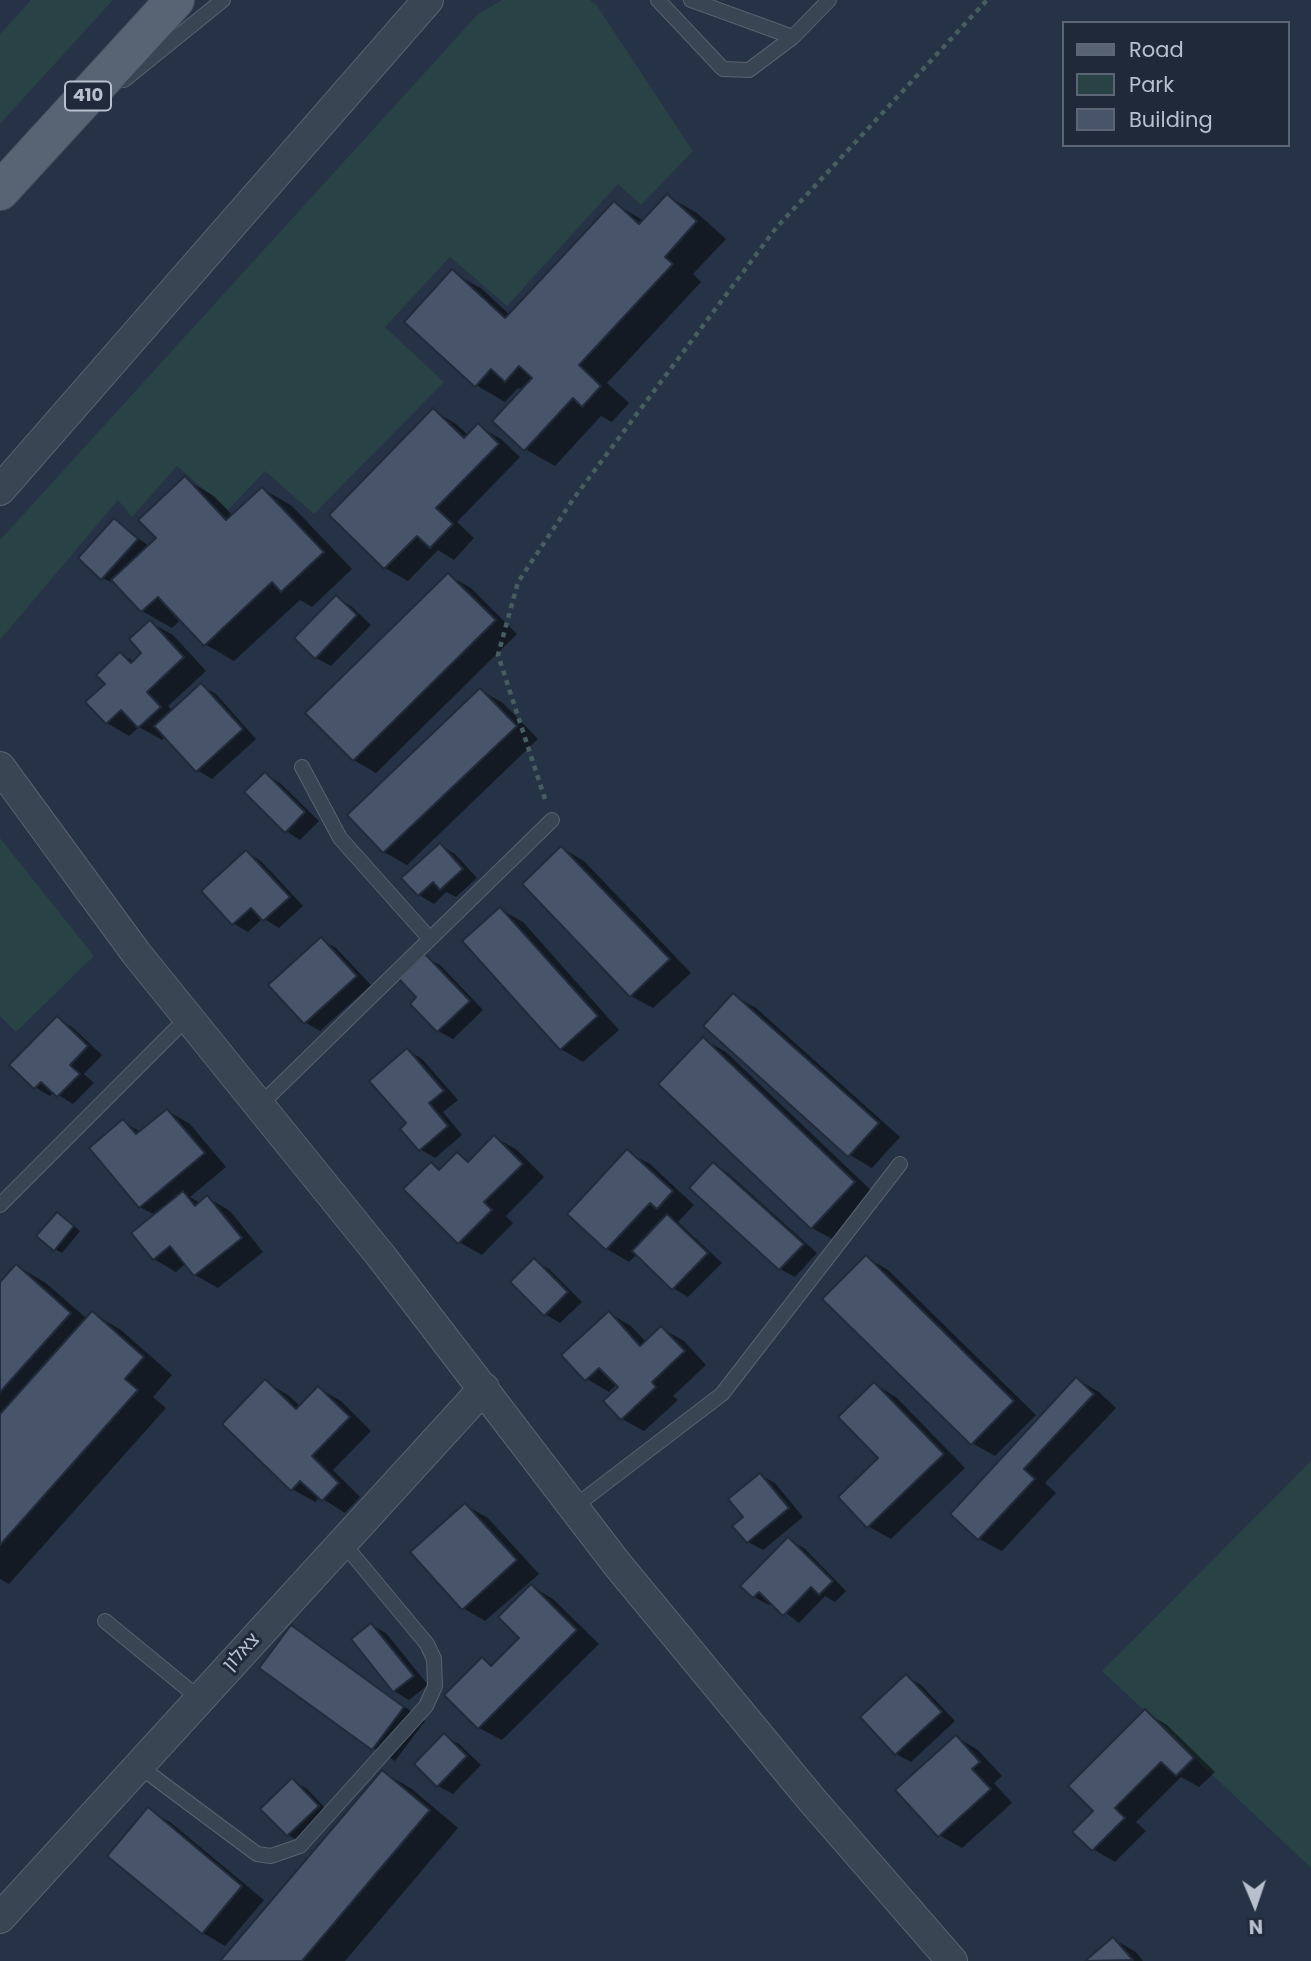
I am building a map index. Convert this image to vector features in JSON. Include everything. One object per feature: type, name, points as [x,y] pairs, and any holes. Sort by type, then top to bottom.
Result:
[{"type":"main road","name":"410","points":[[0,191],[175,0]]},
{"type":"street","points":[[0,490],[428,0]]},
{"type":"street","points":[[0,767],[136,953],[484,1388],[574,1507],[812,1800],[952,1961]]},
{"type":"street","name":"צאלון","points":[[0,1918],[484,1388]]},
{"type":"lane","points":[[36,152],[223,0]]},
{"type":"lane","points":[[658,0],[723,69],[750,70],[793,37],[829,0]]},
{"type":"lane","points":[[691,0],[793,37]]},
{"type":"lane","points":[[302,767],[340,838],[430,939]]},
{"type":"lane","points":[[260,1105],[552,820]]},
{"type":"lane","points":[[0,1205],[188,1017]]},
{"type":"lane","points":[[574,1507],[722,1394],[900,1164]]},
{"type":"lane","points":[[139,1766],[257,1854],[271,1856],[300,1846],[426,1706],[435,1686],[434,1659],[427,1644],[343,1544]]},
{"type":"lane","points":[[105,1621],[200,1699]]},
{"type":"path","points":[[552,820],[498,655],[518,582],[574,498],[776,228],[987,0]]},
{"type":"green space","points":[[31,0],[113,0],[0,124],[0,34]]},
{"type":"green space","points":[[502,0],[590,0],[596,4],[693,151],[641,205],[618,184],[507,306],[450,257],[385,327],[444,382],[314,514],[265,471],[228,510],[177,466],[132,517],[118,500],[0,640],[0,540],[478,14]]},
{"type":"green space","points":[[0,838],[94,956],[16,1032],[0,1016]]},
{"type":"green space","points":[[1311,1461],[1311,1868],[1102,1671]]},
{"type":"building","points":[[667,194],[697,221],[665,257],[673,264],[579,365],[601,386],[582,407],[573,398],[524,451],[492,421],[532,378],[519,366],[505,382],[491,369],[475,387],[404,322],[452,269],[505,318],[614,201],[639,224]]},
{"type":"building","points":[[433,408],[464,438],[478,423],[499,444],[436,508],[453,524],[430,548],[417,536],[384,569],[329,515]]},
{"type":"building","points":[[185,476],[226,520],[262,487],[324,552],[281,592],[272,582],[204,646],[158,597],[141,612],[111,580],[156,538],[138,520]]},
{"type":"building","points":[[114,518],[138,539],[101,580],[78,558]]},
{"type":"building","points":[[448,573],[496,620],[353,761],[305,713]]},
{"type":"building","points":[[336,595],[357,615],[315,659],[294,638]]},
{"type":"building","points":[[150,620],[184,657],[147,692],[161,707],[138,728],[121,710],[106,724],[85,702],[105,684],[96,675],[120,652],[131,663],[141,653],[129,639]]},
{"type":"building","points":[[201,683],[243,729],[196,772],[154,726]]},
{"type":"building","points":[[480,688],[517,726],[383,853],[347,815]]},
{"type":"building","points":[[265,772],[305,812],[285,833],[244,792]]},
{"type":"building","points":[[440,843],[463,869],[440,890],[433,882],[418,896],[401,878]]},
{"type":"building","points":[[561,846],[670,959],[630,997],[522,884]]},
{"type":"building","points":[[246,850],[290,897],[263,921],[251,908],[232,925],[201,891]]},
{"type":"building","points":[[500,907],[598,1016],[560,1050],[462,941]]},
{"type":"building","points":[[321,937],[357,976],[304,1024],[268,985]]},
{"type":"building","points":[[425,954],[470,1001],[437,1032],[410,1004],[416,997],[399,979]]},
{"type":"building","points":[[733,993],[879,1123],[848,1157],[703,1026]]},
{"type":"building","points":[[57,1016],[88,1046],[70,1065],[80,1074],[57,1097],[41,1082],[34,1089],[9,1065]]},
{"type":"building","points":[[703,1037],[855,1182],[811,1229],[658,1084]]},
{"type":"building","points":[[407,1048],[444,1091],[429,1103],[448,1126],[419,1151],[400,1129],[406,1123],[369,1081]]},
{"type":"building","points":[[167,1109],[205,1153],[139,1208],[89,1148],[123,1119],[136,1134]]},
{"type":"building","points":[[494,1135],[523,1164],[484,1202],[492,1210],[458,1244],[403,1189],[431,1162],[439,1170],[457,1152],[468,1162]]},
{"type":"building","points":[[627,1149],[673,1191],[657,1209],[650,1203],[606,1250],[567,1214]]},
{"type":"building","points":[[713,1162],[804,1244],[779,1270],[689,1188]]},
{"type":"building","points":[[183,1191],[195,1206],[207,1195],[242,1238],[194,1276],[170,1246],[153,1260],[131,1233]]},
{"type":"building","points":[[57,1212],[74,1226],[54,1251],[36,1236]]},
{"type":"building","points":[[667,1214],[708,1253],[672,1290],[632,1251]]},
{"type":"building","points":[[866,1255],[1014,1401],[971,1445],[822,1299]]},
{"type":"building","points":[[534,1258],[568,1292],[544,1316],[510,1282]]},
{"type":"building","points":[[16,1264],[71,1313],[0,1392],[0,1282]]},
{"type":"building","points":[[92,1311],[144,1357],[125,1379],[138,1390],[0,1545],[0,1414]]},
{"type":"building","points":[[609,1311],[640,1346],[661,1326],[685,1351],[652,1382],[656,1387],[621,1420],[603,1401],[618,1387],[599,1368],[585,1381],[561,1355]]},
{"type":"building","points":[[1076,1377],[1094,1394],[1024,1469],[1035,1479],[978,1540],[950,1514]]},
{"type":"building","points":[[265,1379],[296,1409],[318,1386],[350,1417],[312,1456],[339,1483],[322,1501],[300,1481],[291,1491],[222,1424]]},
{"type":"building","points":[[874,1382],[944,1454],[867,1528],[838,1497],[878,1458],[838,1417]]},
{"type":"building","points":[[760,1473],[789,1508],[747,1543],[732,1526],[743,1517],[728,1499]]},
{"type":"building","points":[[465,1503],[517,1560],[462,1610],[410,1552]]},
{"type":"building","points":[[788,1537],[833,1581],[819,1595],[811,1587],[783,1616],[759,1592],[753,1598],[740,1586]]},
{"type":"building","points":[[531,1584],[577,1630],[478,1729],[444,1695],[482,1657],[491,1666],[519,1638],[498,1617]]},
{"type":"building","points":[[371,1623],[414,1676],[393,1692],[351,1639]]},
{"type":"building","points":[[291,1625],[404,1707],[372,1750],[259,1668]]},
{"type":"building","points":[[906,1674],[942,1712],[895,1755],[860,1717]]},
{"type":"building","points":[[1145,1709],[1194,1758],[1176,1776],[1161,1762],[1115,1808],[1125,1818],[1092,1851],[1072,1832],[1093,1811],[1068,1786]]},
{"type":"building","points":[[444,1733],[467,1756],[437,1787],[414,1764]]},
{"type":"building","points":[[956,1735],[980,1762],[972,1769],[991,1789],[938,1837],[895,1790]]},
{"type":"building","points":[[382,1770],[430,1810],[302,1961],[220,1961]]},
{"type":"building","points":[[292,1778],[319,1806],[287,1836],[260,1809]]},
{"type":"building","points":[[148,1807],[242,1886],[202,1934],[107,1856]]},
{"type":"building","points":[[1113,1937],[1133,1960],[1085,1961]]}]
